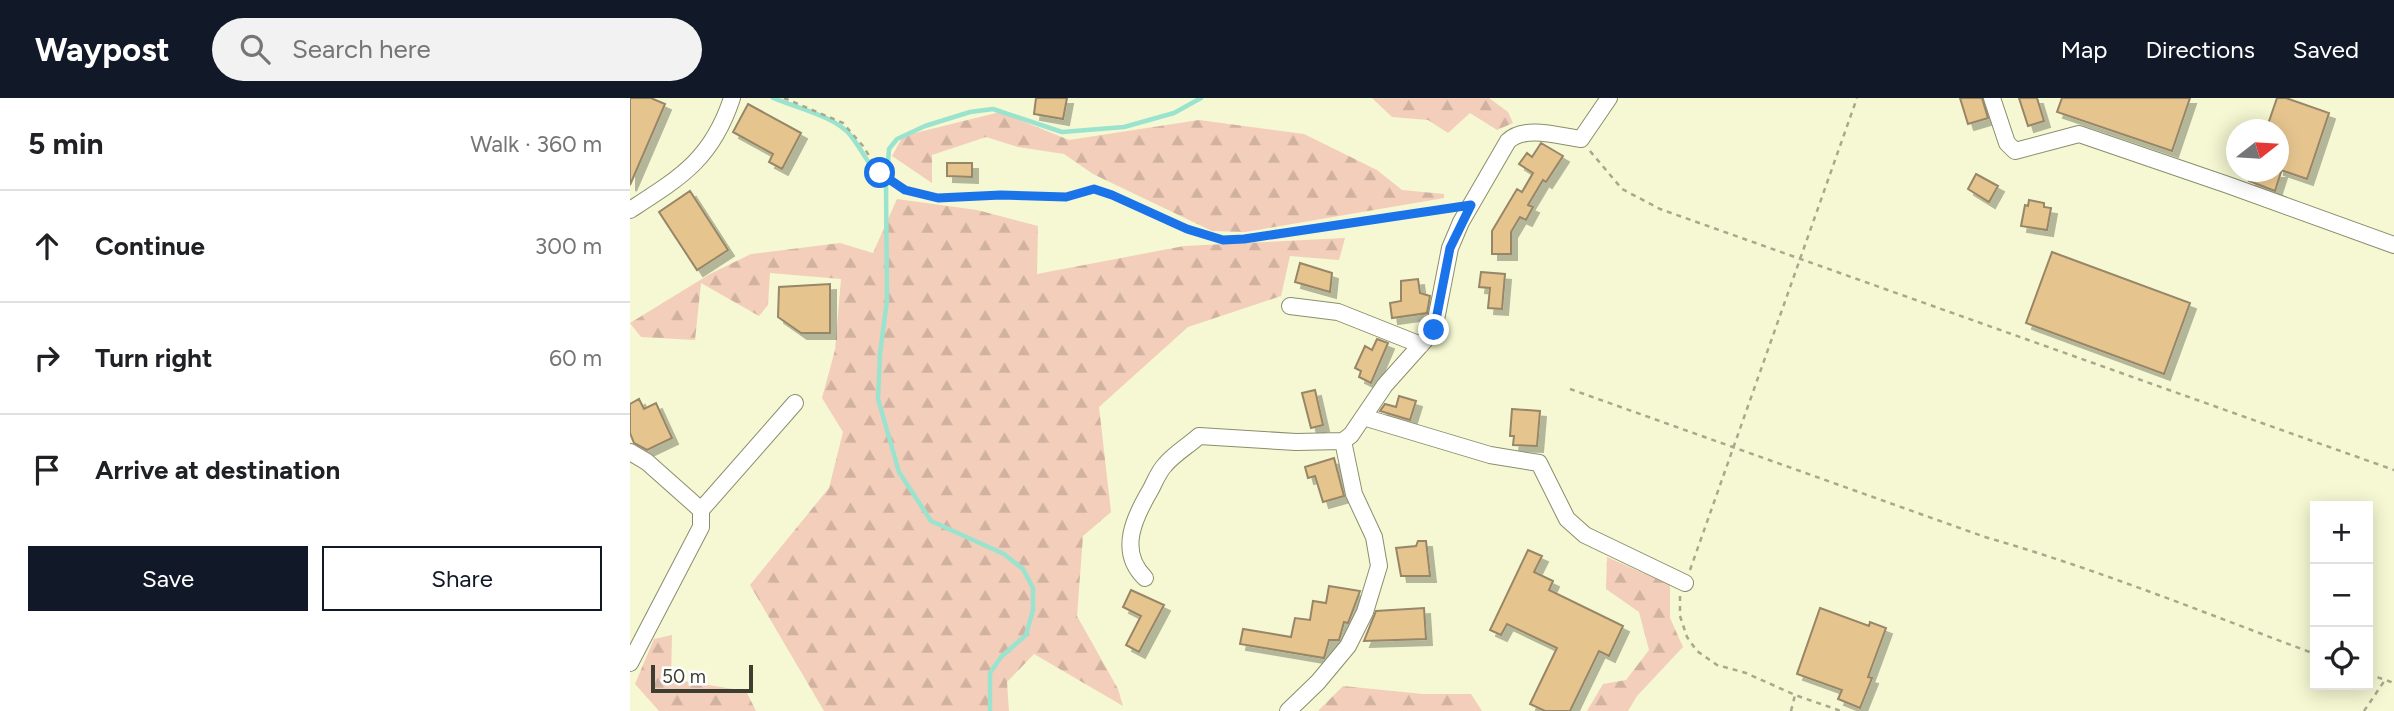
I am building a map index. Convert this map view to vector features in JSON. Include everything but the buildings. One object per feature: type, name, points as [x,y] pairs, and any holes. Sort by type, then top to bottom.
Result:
[{"type":"street","points":[[630,210],[686,173],[714,139],[732,98]]},
{"type":"street","points":[[1145,578],[1136,569],[1130,552],[1129,534],[1164,466],[1199,436],[1296,442],[1343,441],[1351,435],[1385,386],[1434,330],[1450,248],[1508,141],[1516,134],[1528,132],[1581,139],[1609,98]]},
{"type":"street","points":[[1992,98],[2007,143],[2015,151],[2080,134],[2394,245]]},
{"type":"street","points":[[1290,306],[1338,312],[1421,345]]},
{"type":"street","points":[[630,663],[701,527],[701,510],[795,403]]},
{"type":"street","points":[[1363,418],[1490,456],[1539,463],[1567,519],[1585,535],[1685,583]]},
{"type":"street","points":[[1288,711],[1318,682],[1348,646],[1365,612],[1379,566],[1374,537],[1354,494],[1343,441]]},
{"type":"street","points":[[630,452],[647,462],[701,510]]},
{"type":"path","points":[[784,98],[844,124],[863,146],[880,173],[905,190],[938,198],[1001,195],[1066,197],[1094,189],[1187,229],[1223,240],[1471,205]]},
{"type":"path","points":[[1841,711],[1795,695],[1746,673],[1717,665],[1697,651],[1687,637],[1680,616],[1680,596],[1857,98]]},
{"type":"path","points":[[1581,139],[1614,181],[1634,197],[1668,212],[2394,470]]},
{"type":"path","points":[[1570,389],[1985,537],[2118,579],[2310,652]]},
{"type":"path","points":[[2373,676],[2394,683]]},
{"type":"path","points":[[2364,711],[2385,680]]},
{"type":"path","points":[[1791,711],[1795,695]]},
{"type":"green space","points":[[1372,98],[1489,98],[1508,112],[1513,123],[1497,130],[1470,113],[1448,133],[1428,120],[1392,117]]},
{"type":"green space","points":[[1000,112],[1069,140],[1199,120],[1304,134],[1377,170],[1402,190],[1444,194],[1444,198],[1245,232],[1212,231],[1093,174],[1064,154],[1018,147],[986,137],[932,155],[932,183],[892,156],[903,136]]},
{"type":"green space","points":[[897,199],[977,210],[1038,226],[1037,274],[1184,246],[1345,238],[1339,260],[1290,256],[1281,296],[1188,327],[1099,407],[1111,512],[1083,536],[1077,616],[1118,689],[1123,706],[1034,654],[1007,682],[1009,711],[824,711],[750,585],[829,488],[843,432],[822,398],[835,350],[841,279],[770,273],[768,305],[759,316],[701,283],[695,340],[641,337],[630,323],[710,274],[751,254],[840,243],[873,253]]},
{"type":"green space","points":[[1607,557],[1670,585],[1670,618],[1683,647],[1637,696],[1628,711],[1587,711],[1603,684],[1626,680],[1649,650],[1639,612],[1606,589]]},
{"type":"green space","points":[[672,635],[671,679],[746,691],[756,711],[659,711],[635,684],[654,639]]},
{"type":"green space","points":[[1343,686],[1423,694],[1471,694],[1482,711],[1318,711]]},
{"type":"waterway","points":[[773,98],[815,113],[845,129],[886,185]]},
{"type":"waterway","points":[[990,711],[990,673],[1001,657],[1026,635],[1033,610],[1033,588],[1023,569],[1004,554],[931,521],[899,472],[878,399],[887,300],[886,186],[889,149],[897,139],[925,126],[970,112],[993,109],[1062,132],[1124,127],[1174,113],[1201,98]]},
{"type":"route","points":[[880,173],[905,190],[938,198],[1001,195],[1066,197],[1094,189],[1187,229],[1223,240],[1471,205],[1450,248],[1434,330]]}]
